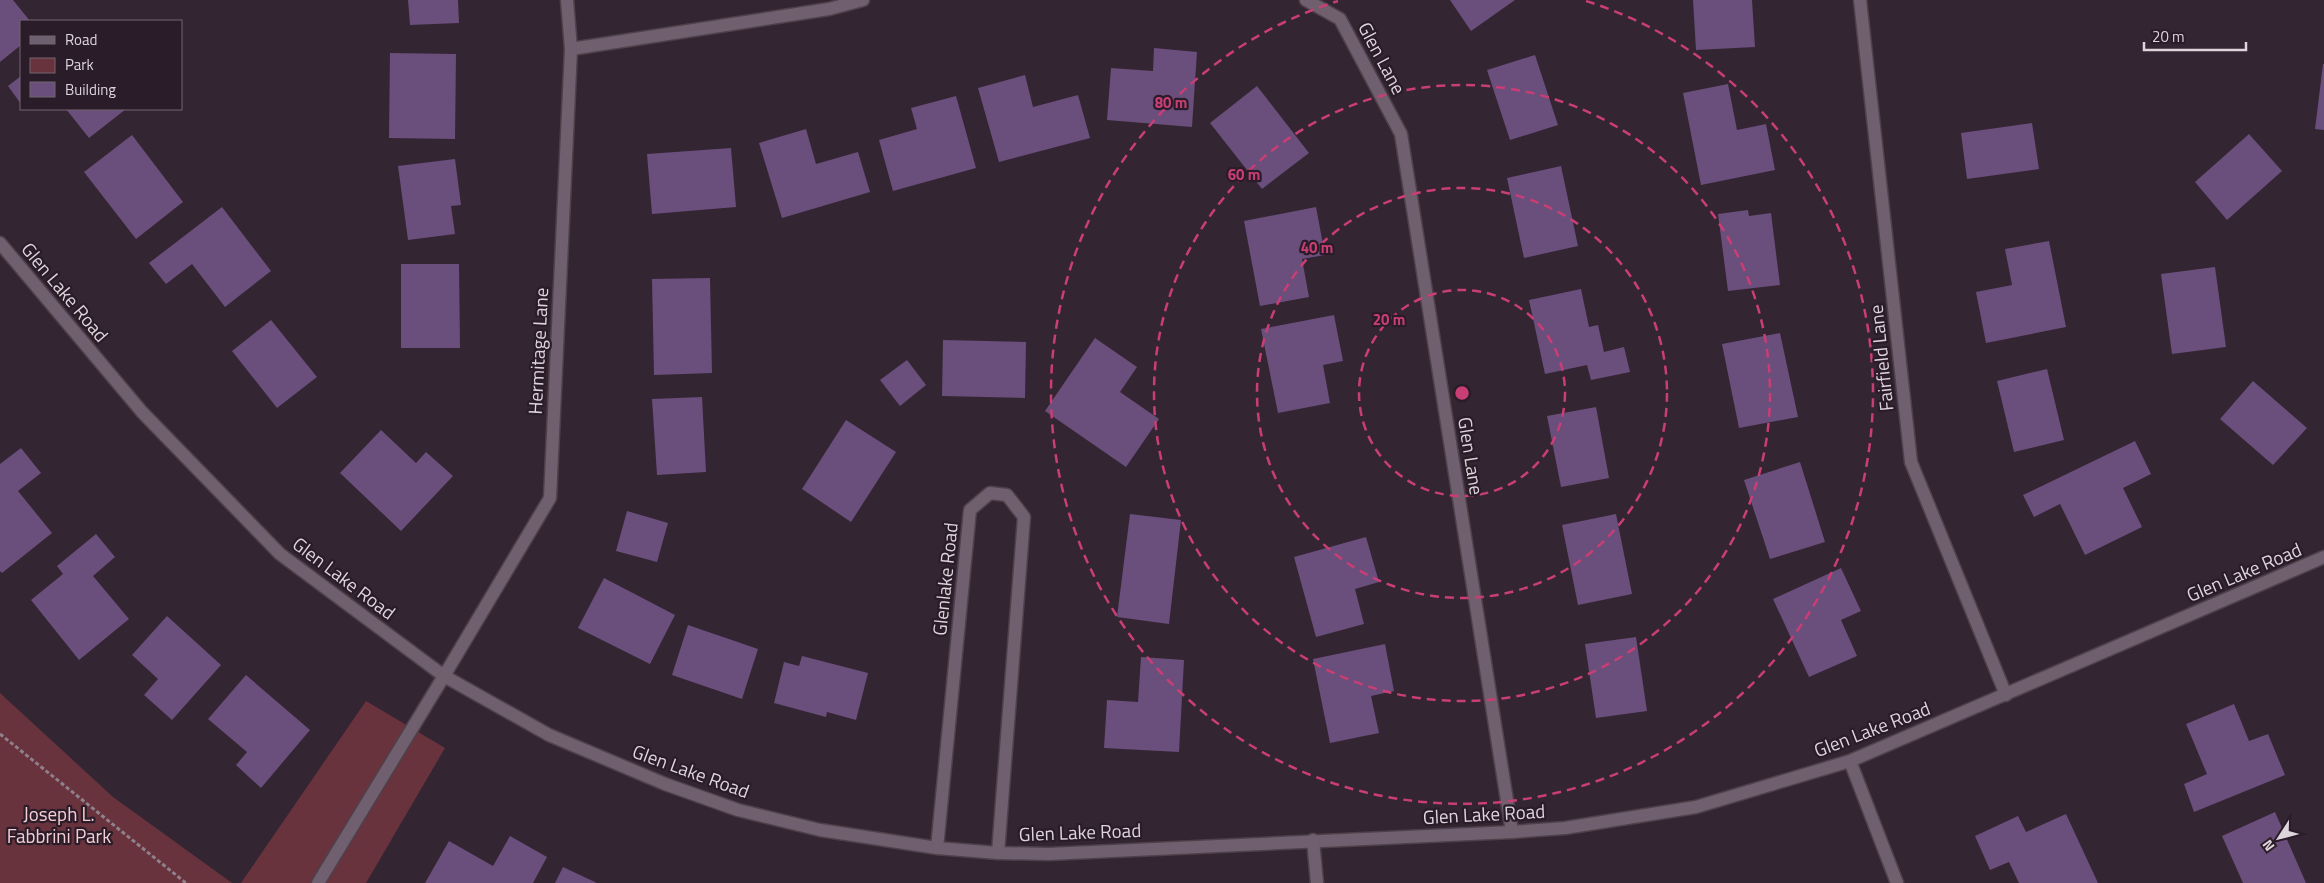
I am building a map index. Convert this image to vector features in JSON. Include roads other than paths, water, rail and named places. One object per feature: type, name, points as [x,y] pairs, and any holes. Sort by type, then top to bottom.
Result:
[{"type":"street","name":"Hermitage Lane","points":[[318,883],[550,498],[571,49],[567,0]]},
{"type":"street","points":[[571,49],[829,9],[863,0]]},
{"type":"street","name":"Glen Lane","points":[[1306,0],[1340,19],[1401,134],[1512,832]]},
{"type":"street","name":"Fairfield Lane","points":[[1860,0],[1911,462],[2006,694]]},
{"type":"street","name":"Glen Lake Road","points":[[0,243],[142,412],[280,554],[444,676],[549,735],[666,784],[738,810],[820,830],[937,848],[998,853],[1049,854],[1512,832],[1565,828],[1696,807],[1850,761],[2324,559]]},
{"type":"street","name":"Glenlake Road","points":[[937,848],[970,510],[990,494],[1007,495],[1024,517],[998,853]]},
{"type":"street","points":[[1850,761],[1897,883]]},
{"type":"street","points":[[1313,840],[1317,883]]},
{"type":"park label","name":"Joseph L. Fabbrini Park","points":[[59,825]]}]
